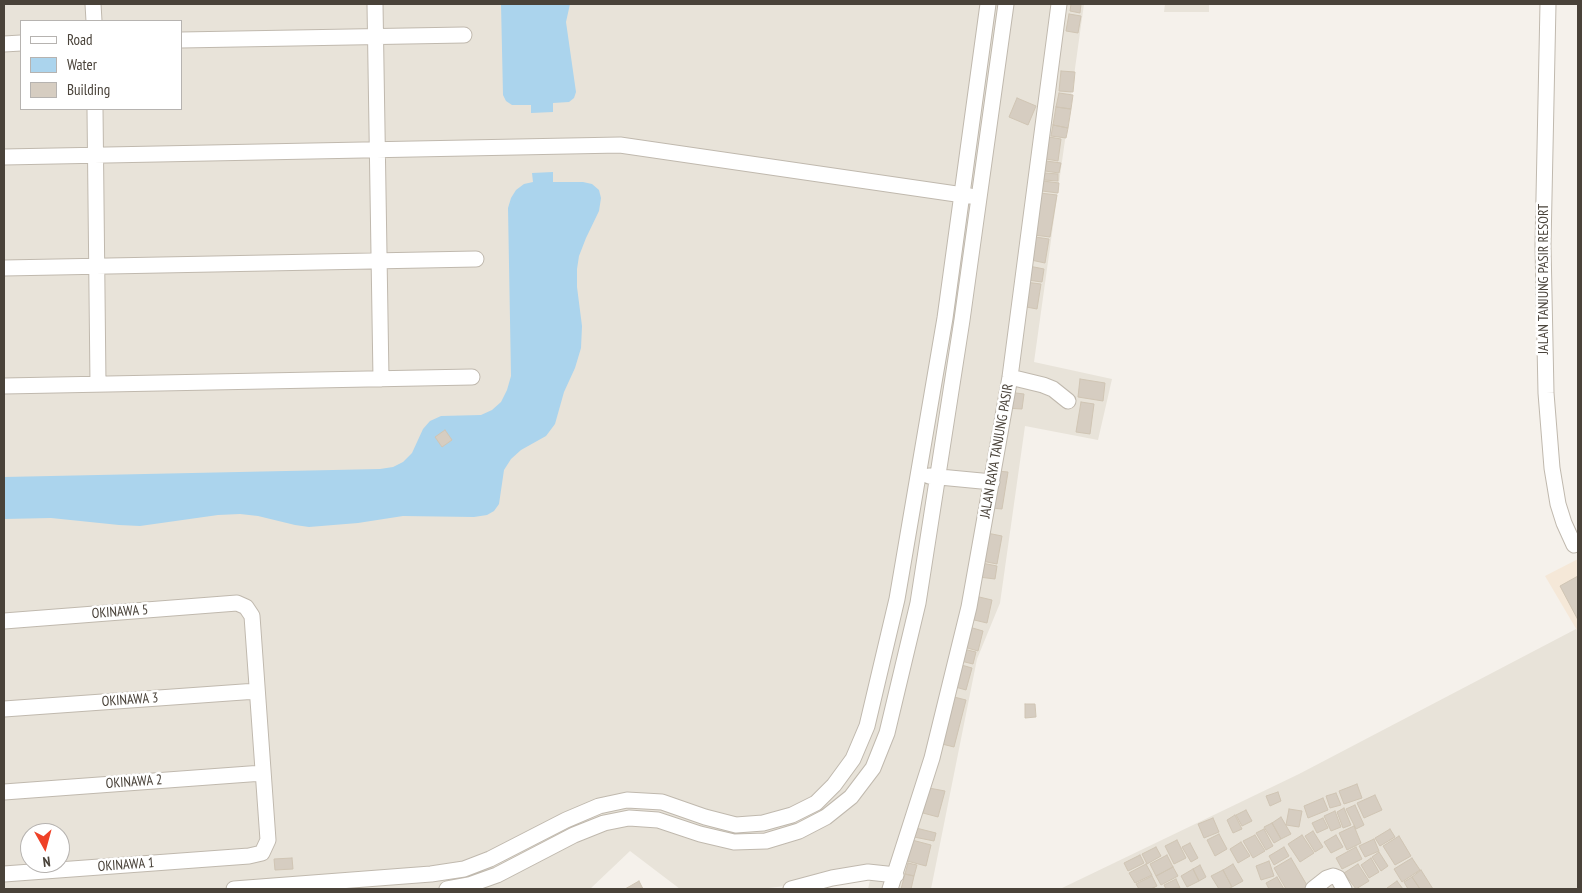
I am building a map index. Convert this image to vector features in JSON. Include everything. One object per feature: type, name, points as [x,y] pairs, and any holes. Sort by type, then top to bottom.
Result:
[{"type":"street","points":[[94,4],[94,20]]},
{"type":"street","points":[[375,4],[381,379]]},
{"type":"street","points":[[234,889],[430,874],[464,869],[490,859],[566,820],[599,806],[628,800],[662,802],[705,817],[736,824],[763,823],[792,815],[816,803],[834,784],[853,759],[867,726],[897,599],[945,318],[988,4]]},
{"type":"street","points":[[447,889],[469,885],[497,875],[574,835],[604,823],[629,818],[658,820],[700,834],[734,842],[766,841],[799,831],[826,817],[852,797],[873,768],[887,733],[918,603],[1006,4]]},
{"type":"street","name":"JALAN RAYA TANJUNG PASIR","points":[[893,882],[932,758],[969,607],[1010,377],[1059,4]]},
{"type":"street","name":"JALAN TANJUNG PASIR RESORT","points":[[1548,4],[1543,245],[1546,393],[1552,468],[1558,504],[1564,523],[1577,547]]},
{"type":"street","points":[[182,40],[464,35]]},
{"type":"street","points":[[4,44],[20,44]]},
{"type":"street","points":[[95,110],[98,384]]},
{"type":"street","points":[[4,157],[620,145],[979,197]]},
{"type":"street","points":[[4,268],[476,259]]},
{"type":"street","points":[[4,386],[472,377]]},
{"type":"street","points":[[1010,377],[1053,389],[1068,401]]},
{"type":"street","points":[[918,475],[992,482]]},
{"type":"street","name":"OKINAWA 5","points":[[4,621],[237,603],[246,607],[252,616],[257,691]]},
{"type":"street","points":[[257,691],[263,773]]},
{"type":"street","name":"OKINAWA 3","points":[[4,709],[257,691]]},
{"type":"street","name":"OKINAWA 2","points":[[4,792],[263,773]]},
{"type":"street","name":"OKINAWA 1","points":[[4,874],[249,856],[262,853],[268,840],[263,773]]},
{"type":"street","points":[[791,889],[832,878],[868,872],[893,882]]},
{"type":"street","points":[[1313,889],[1327,878],[1333,876],[1338,878],[1344,889]]},
{"type":"shaded area","points":[[4,4],[1084,4],[1034,362],[1112,379],[1098,440],[1025,426],[1000,603],[977,659],[931,889],[868,889],[871,876],[760,889],[680,889],[630,851],[590,889],[4,889]]},
{"type":"shaded area","points":[[1165,4],[1209,4],[1209,12],[1164,12]]},
{"type":"shaded area","points":[[1578,559],[1578,632],[1545,576]]},
{"type":"shaded area","points":[[1576,629],[1578,632],[1578,889],[1060,889],[1299,774]]},
{"type":"water","points":[[501,4],[570,4],[566,22],[576,92],[574,98],[569,102],[553,103],[553,112],[531,113],[531,105],[512,105],[506,101],[503,95]]},
{"type":"water","points":[[553,172],[553,182],[583,182],[592,184],[599,190],[601,198],[599,211],[579,256],[577,269],[577,287],[582,326],[581,348],[575,368],[564,392],[555,424],[546,436],[521,450],[511,459],[504,470],[499,504],[494,511],[487,515],[474,517],[403,516],[358,523],[309,527],[240,514],[218,515],[140,526],[51,518],[4,519],[4,477],[380,469],[393,467],[403,462],[412,453],[423,429],[430,421],[441,416],[481,415],[492,410],[501,402],[511,376],[508,208],[516,190],[524,184],[533,182],[532,173]]},
{"type":"building","points":[[1071,4],[1081,4],[1080,13],[1070,11]]},
{"type":"building","points":[[1069,14],[1081,16],[1078,33],[1066,31]]},
{"type":"building","points":[[1061,71],[1075,72],[1073,92],[1059,91]]},
{"type":"building","points":[[1059,93],[1073,95],[1071,109],[1056,107]]},
{"type":"building","points":[[1017,98],[1036,106],[1028,125],[1009,117]]},
{"type":"building","points":[[1056,107],[1071,109],[1068,128],[1053,125]]},
{"type":"building","points":[[1053,125],[1068,128],[1066,138],[1051,136]]},
{"type":"building","points":[[1049,137],[1061,139],[1058,161],[1046,159]]},
{"type":"building","points":[[1046,161],[1061,163],[1059,173],[1045,171]]},
{"type":"building","points":[[1045,173],[1058,174],[1058,181],[1044,180]]},
{"type":"building","points":[[1043,181],[1059,183],[1058,193],[1042,191]]},
{"type":"building","points":[[1040,193],[1057,195],[1050,237],[1034,235]]},
{"type":"building","points":[[1035,237],[1049,239],[1045,263],[1031,260]]},
{"type":"building","points":[[1029,266],[1044,269],[1042,282],[1027,280]]},
{"type":"building","points":[[1025,282],[1041,284],[1037,309],[1021,306]]},
{"type":"building","points":[[1080,379],[1105,383],[1103,401],[1078,397]]},
{"type":"building","points":[[1008,392],[1024,394],[1022,409],[1006,408]]},
{"type":"building","points":[[1081,402],[1094,404],[1090,434],[1076,432]]},
{"type":"building","points":[[445,430],[452,440],[442,447],[435,437]]},
{"type":"building","points":[[997,471],[1008,472],[1002,509],[992,508]]},
{"type":"building","points":[[987,533],[1002,536],[997,564],[982,561]]},
{"type":"building","points":[[982,563],[997,566],[995,579],[979,577]]},
{"type":"building","points":[[1578,576],[1578,620],[1560,586]]},
{"type":"building","points":[[975,596],[992,600],[987,623],[970,619]]},
{"type":"building","points":[[969,627],[983,631],[978,651],[964,647]]},
{"type":"building","points":[[963,649],[976,652],[973,664],[961,661]]},
{"type":"building","points":[[958,664],[972,668],[966,690],[952,686]]},
{"type":"building","points":[[950,696],[966,700],[954,747],[938,743]]},
{"type":"building","points":[[1025,704],[1035,704],[1036,717],[1025,718]]},
{"type":"building","points":[[1357,784],[1362,798],[1344,804],[1339,791]]},
{"type":"building","points":[[929,788],[945,791],[938,817],[923,813]]},
{"type":"building","points":[[1278,792],[1281,801],[1270,806],[1266,796]]},
{"type":"building","points":[[1336,793],[1341,805],[1330,808],[1326,796]]},
{"type":"building","points":[[1375,795],[1382,810],[1364,818],[1357,803]]},
{"type":"building","points":[[1323,798],[1328,810],[1308,818],[1304,806]]},
{"type":"building","points":[[1355,805],[1364,825],[1356,829],[1346,809]]},
{"type":"building","points":[[1344,808],[1351,825],[1343,828],[1337,812]]},
{"type":"building","points":[[1289,809],[1302,811],[1299,827],[1286,825]]},
{"type":"building","points":[[1246,810],[1252,821],[1242,826],[1236,815]]},
{"type":"building","points":[[1335,811],[1341,827],[1331,831],[1324,816]]},
{"type":"building","points":[[1235,815],[1242,829],[1233,833],[1227,820]]},
{"type":"building","points":[[1281,817],[1291,834],[1281,839],[1272,823]]},
{"type":"building","points":[[1213,818],[1219,832],[1204,838],[1198,824]]},
{"type":"building","points":[[1323,818],[1328,828],[1317,833],[1312,823]]},
{"type":"building","points":[[1272,823],[1281,839],[1274,843],[1264,827]]},
{"type":"building","points":[[1354,826],[1361,843],[1347,850],[1339,833]]},
{"type":"building","points":[[916,828],[936,833],[934,841],[914,837]]},
{"type":"building","points":[[1264,829],[1273,846],[1266,850],[1256,833]]},
{"type":"building","points":[[1390,829],[1395,837],[1380,846],[1375,838]]},
{"type":"building","points":[[1313,831],[1323,847],[1315,852],[1305,836]]},
{"type":"building","points":[[1219,834],[1227,849],[1215,856],[1207,840]]},
{"type":"building","points":[[1255,835],[1265,851],[1253,858],[1243,841]]},
{"type":"building","points":[[1302,835],[1314,853],[1300,862],[1288,844]]},
{"type":"building","points":[[1336,835],[1343,847],[1331,853],[1324,842]]},
{"type":"building","points":[[1399,836],[1411,856],[1395,865],[1383,846]]},
{"type":"building","points":[[1374,839],[1379,851],[1365,857],[1359,846]]},
{"type":"building","points":[[912,840],[931,845],[926,866],[907,861]]},
{"type":"building","points":[[1177,840],[1186,858],[1174,864],[1165,846]]},
{"type":"building","points":[[1241,842],[1250,856],[1238,863],[1230,849]]},
{"type":"building","points":[[1190,843],[1198,858],[1191,862],[1182,847]]},
{"type":"building","points":[[1156,847],[1161,856],[1147,864],[1142,854]]},
{"type":"building","points":[[1284,847],[1289,856],[1274,865],[1269,856]]},
{"type":"building","points":[[1356,847],[1362,859],[1342,869],[1336,858]]},
{"type":"building","points":[[1379,852],[1388,866],[1381,871],[1372,857]]},
{"type":"building","points":[[1140,855],[1144,863],[1128,871],[1124,863]]},
{"type":"building","points":[[1167,855],[1173,867],[1156,876],[1150,864]]},
{"type":"building","points":[[292,858],[293,869],[275,870],[274,859]]},
{"type":"building","points":[[1291,858],[1308,887],[1305,889],[1286,889],[1274,868]]},
{"type":"building","points":[[1371,858],[1379,872],[1369,878],[1361,865]]},
{"type":"building","points":[[1412,858],[1420,870],[1402,882],[1394,869]]},
{"type":"building","points":[[1269,861],[1274,876],[1261,880],[1256,866]]},
{"type":"building","points":[[908,863],[917,865],[914,876],[905,874]]},
{"type":"building","points":[[1146,864],[1152,875],[1135,883],[1129,873]]},
{"type":"building","points":[[1233,864],[1243,881],[1232,887],[1223,870]]},
{"type":"building","points":[[1358,864],[1369,881],[1356,889],[1344,873]]},
{"type":"building","points":[[1200,865],[1206,877],[1199,881],[1193,869]]},
{"type":"building","points":[[1173,867],[1178,876],[1161,885],[1156,876]]},
{"type":"building","points":[[1193,869],[1199,881],[1187,887],[1181,876]]},
{"type":"building","points":[[1223,870],[1232,887],[1228,889],[1219,889],[1211,876]]},
{"type":"building","points":[[1421,870],[1433,889],[1420,889],[1412,877]]},
{"type":"building","points":[[905,874],[914,876],[911,889],[901,889]]},
{"type":"building","points":[[1152,876],[1157,886],[1151,889],[1139,889],[1136,884]]},
{"type":"building","points":[[1277,877],[1284,889],[1269,889],[1266,883]]},
{"type":"building","points":[[1412,877],[1420,889],[1408,889],[1404,882]]},
{"type":"building","points":[[1176,879],[1180,888],[1166,889],[1164,885]]},
{"type":"building","points":[[639,881],[643,889],[625,889]]},
{"type":"building","points":[[1397,881],[1403,889],[1387,888]]}]
